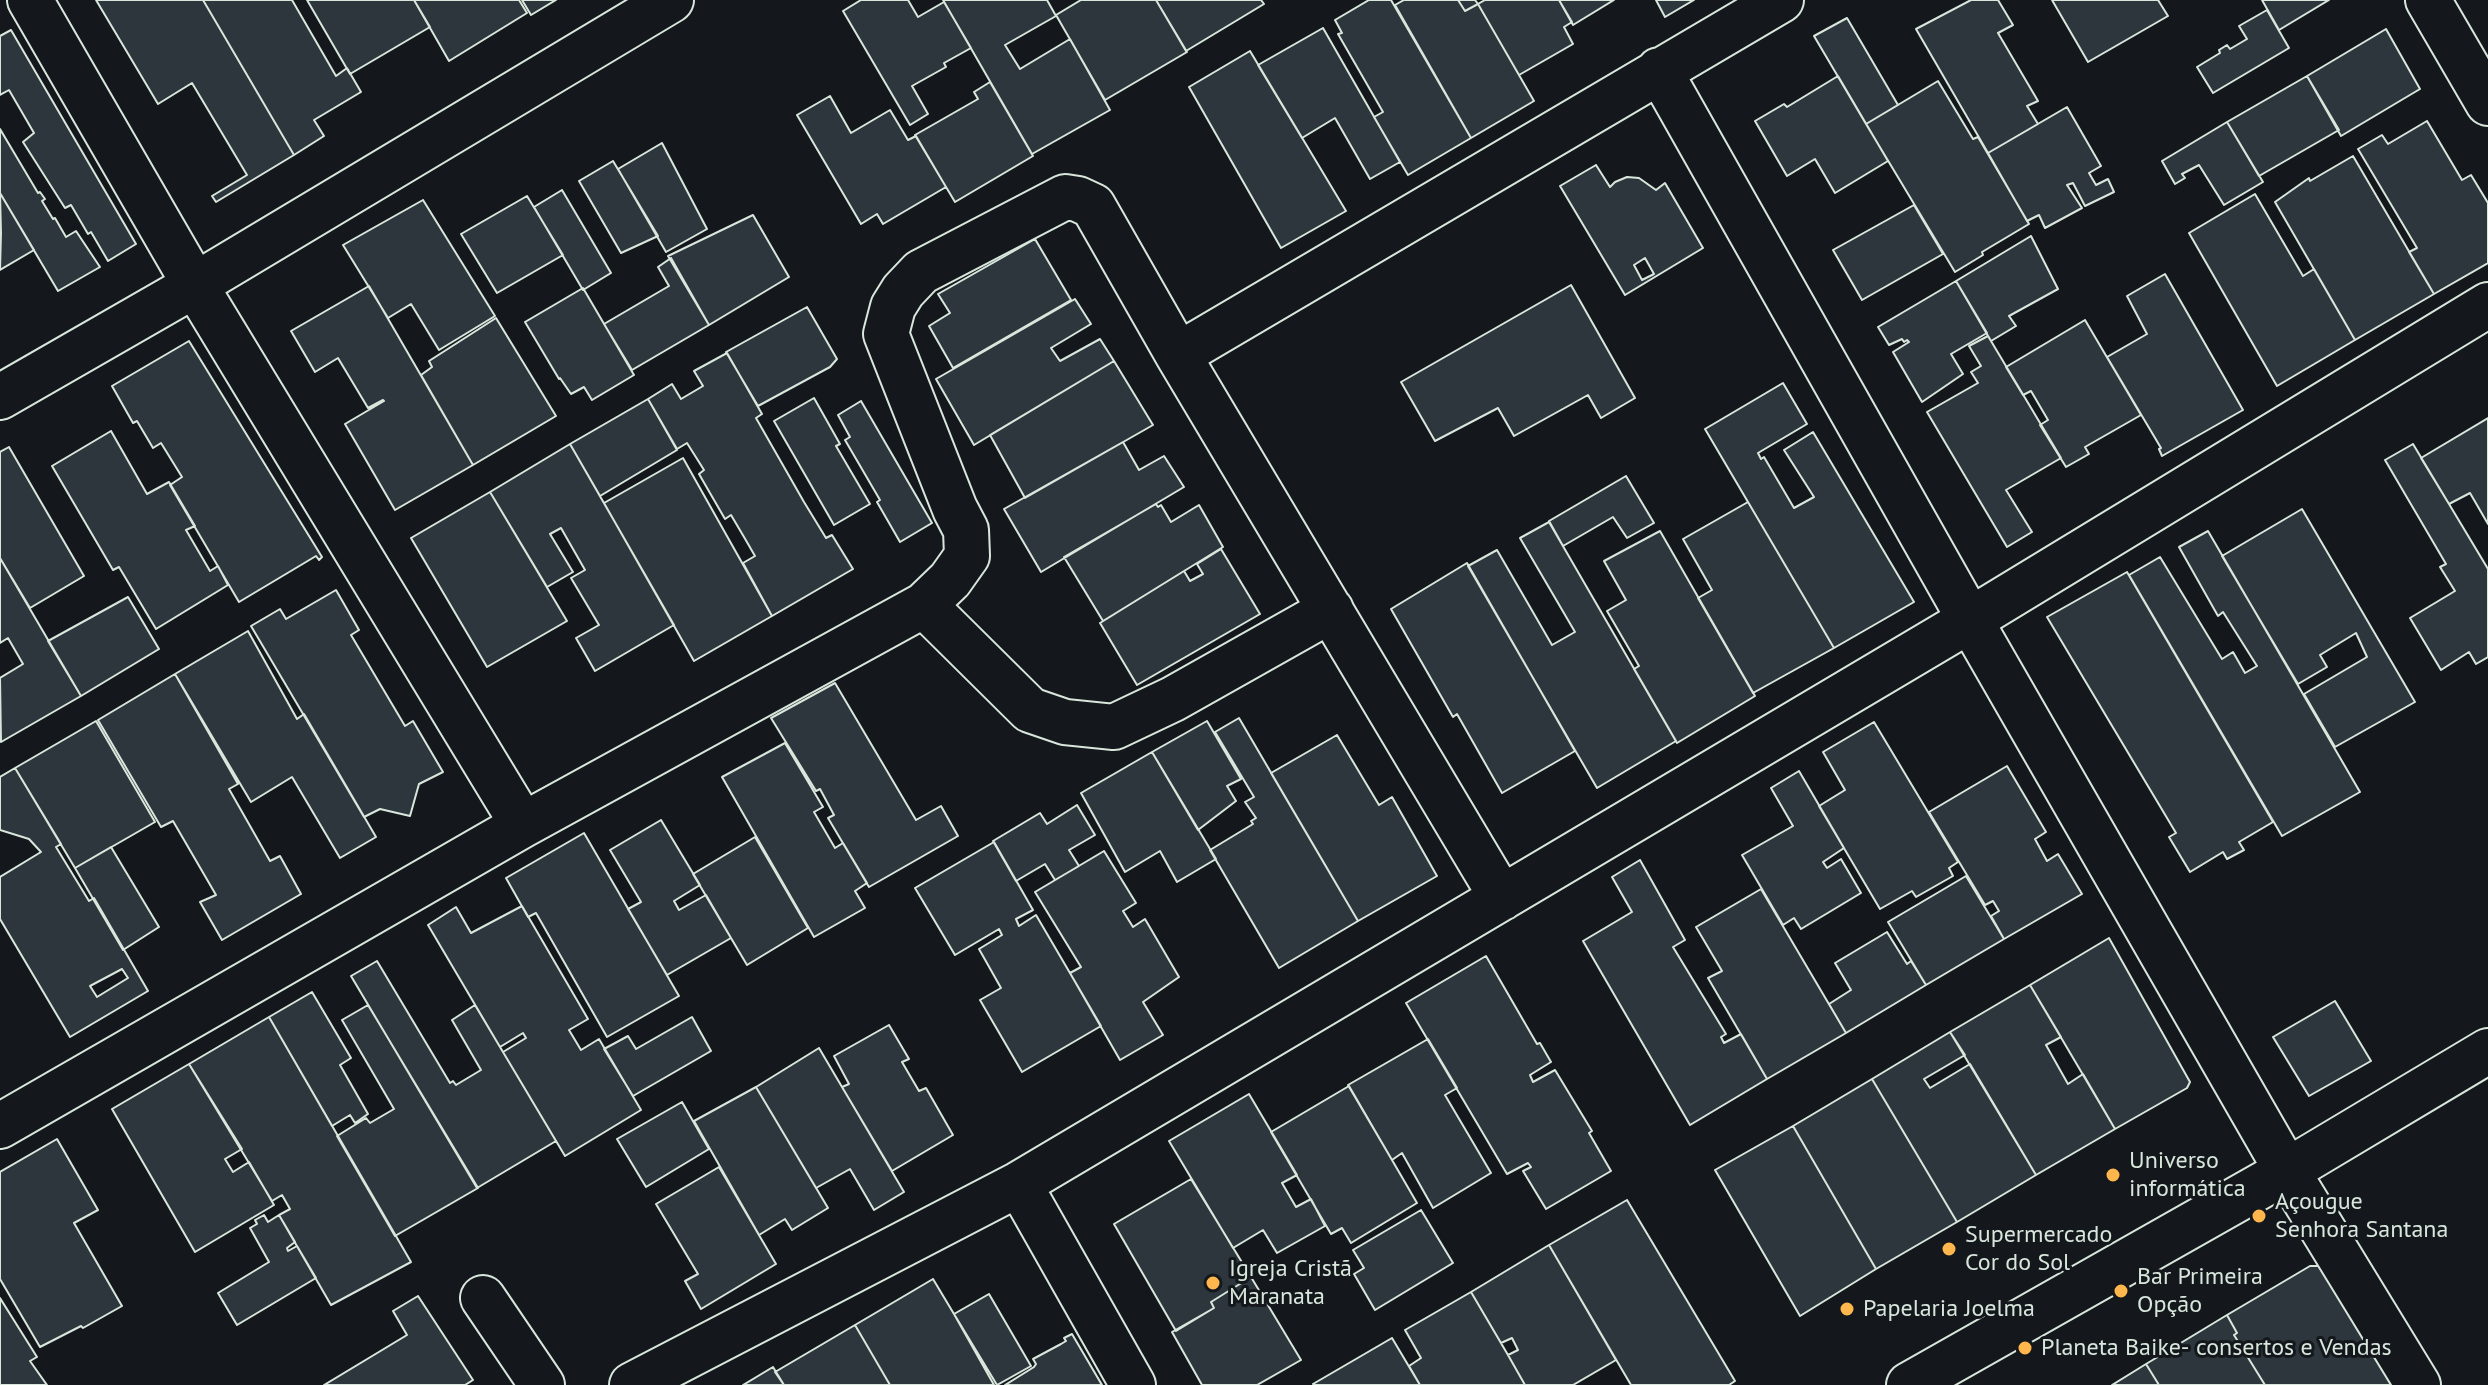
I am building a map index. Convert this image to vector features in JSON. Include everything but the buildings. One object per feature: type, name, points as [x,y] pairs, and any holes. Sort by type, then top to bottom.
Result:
[{"type":"street","points":[[30,0],[195,285],[523,825]]},
{"type":"street","points":[[0,397],[195,285],[671,0]]},
{"type":"street","points":[[1178,355],[1781,0]]},
{"type":"street","points":[[2428,0],[2488,103]]},
{"type":"street","points":[[1659,70],[2287,1171],[2418,1385]]},
{"type":"street","points":[[0,1126],[523,825],[924,605],[950,580],[967,556],[966,530],[886,334],[893,307],[921,272],[1065,197],[1093,206],[1178,355],[1502,898]]},
{"type":"street","points":[[632,1385],[1019,1184],[1970,620],[2488,305]]},
{"type":"street","points":[[924,605],[1030,710],[1065,722],[1114,727],[1173,699],[1331,610]]},
{"type":"street","points":[[1909,1385],[2287,1171],[2488,1051]]},
{"type":"street","points":[[1019,1184],[1133,1385]]},
{"type":"street","points":[[483,1298],[542,1385]]},
{"type":"place","name":"Universo informática","points":[[2113,1175]]},
{"type":"place","name":"Açougue Senhora Santana","points":[[2259,1216]]},
{"type":"place","name":"Supermercado Cor do Sol","points":[[1949,1249]]},
{"type":"place","name":"Igreja Cristã Maranata","points":[[1213,1283]]},
{"type":"place","name":"Bar Primeira Opção","points":[[2121,1291]]},
{"type":"place","name":"Papelaria Joelma","points":[[1847,1309]]},
{"type":"place","name":"Planeta Baike- consertos e Vendas","points":[[2025,1348]]}]
